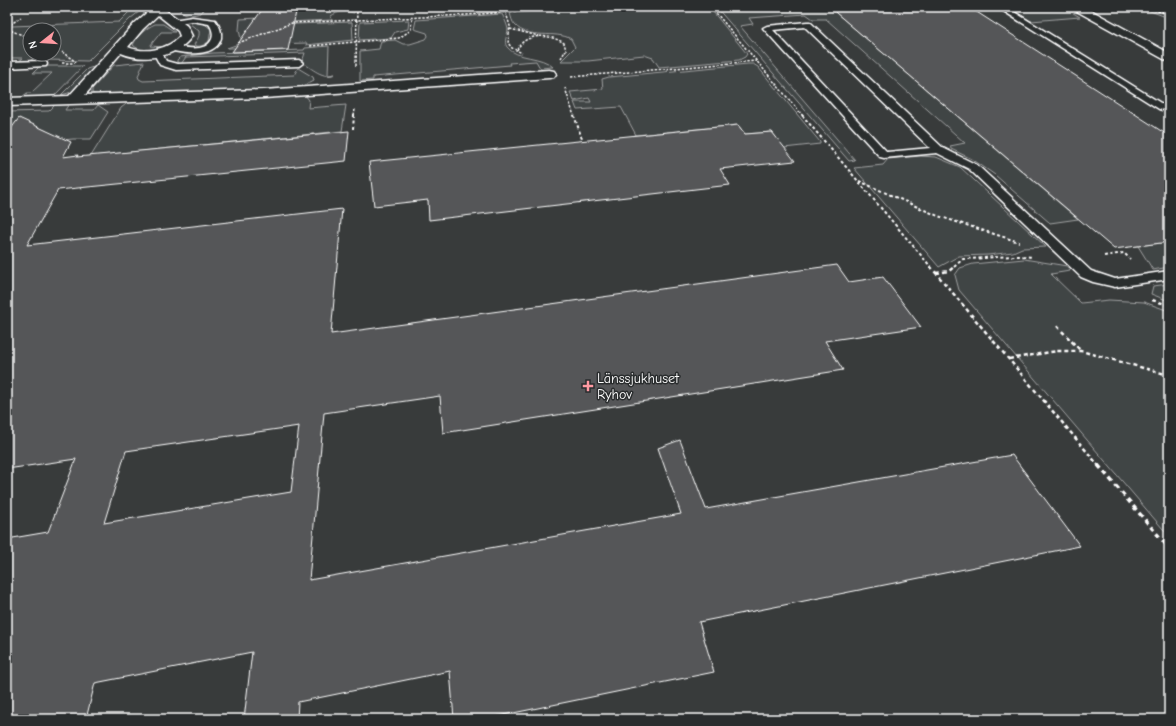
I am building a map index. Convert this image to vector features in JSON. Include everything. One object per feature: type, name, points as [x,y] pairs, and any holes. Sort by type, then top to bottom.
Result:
[{"type":"street","points":[[1077,7],[1169,58]]},
{"type":"street","points":[[73,100],[121,46],[139,26],[159,9],[172,22],[183,29],[186,36],[183,42],[173,48],[157,52],[138,54],[126,52],[121,46]]},
{"type":"street","points":[[7,102],[272,94],[549,74]]},
{"type":"lane","points":[[1001,7],[1167,108]]},
{"type":"lane","points":[[172,22],[204,18],[212,22],[217,31],[216,40],[213,45],[206,48],[187,51],[173,48]]},
{"type":"lane","points":[[939,150],[884,155],[767,28],[807,24],[939,150],[973,167],[1086,274],[1098,279],[1115,283],[1169,275]]},
{"type":"lane","points":[[157,52],[163,63],[176,67],[299,64]]},
{"type":"lane","points":[[7,65],[43,64]]},
{"type":"path","points":[[357,7],[357,13]]},
{"type":"path","points":[[232,45],[292,24],[412,18],[575,7]]},
{"type":"path","points":[[711,7],[1169,548]]},
{"type":"path","points":[[1142,7],[1169,14]]},
{"type":"path","points":[[21,17],[7,28],[22,35]]},
{"type":"path","points":[[306,46],[399,38],[411,30],[412,18]]},
{"type":"path","points":[[510,29],[555,38],[564,42],[566,50],[565,54],[558,60]]},
{"type":"path","points":[[517,51],[516,47],[524,40],[540,36]]},
{"type":"path","points":[[43,64],[77,63],[62,52]]},
{"type":"path","points":[[549,74],[555,74],[566,78],[756,61]]},
{"type":"path","points":[[857,180],[938,216],[1024,244]]},
{"type":"path","points":[[1057,326],[1081,351]]},
{"type":"path","points":[[1008,359],[1057,351],[1081,351],[1169,375]]},
{"type":"shaded area","name":"Länssjukhuset Ryhov","points":[[7,7],[1169,7],[1169,719],[7,719]]},
{"type":"shaded area","points":[[134,7],[145,7],[130,19],[88,61],[62,60],[62,24],[119,22]]},
{"type":"shaded area","points":[[177,7],[204,7],[202,12],[199,14],[192,15],[182,12]]},
{"type":"shaded area","points":[[298,7],[355,7],[354,13],[339,12],[331,16],[332,20],[287,22],[241,39],[239,30],[240,19],[277,17],[279,9]]},
{"type":"shaded area","points":[[592,7],[709,7],[747,54],[739,60],[659,67],[653,58],[644,55],[588,61],[561,61],[575,47],[571,39],[565,36],[534,34],[521,30],[513,22],[510,13]]},
{"type":"shaded area","points":[[716,7],[829,7],[1078,219],[1050,223],[995,175],[972,159],[951,149],[950,146],[965,143],[826,19],[813,19],[806,14],[749,18],[753,24],[740,26],[855,160],[849,161]]},
{"type":"shaded area","points":[[1008,7],[1063,7],[1080,17],[1031,21]]},
{"type":"shaded area","points":[[1139,7],[1169,7],[1169,18]]},
{"type":"shaded area","points":[[502,14],[508,29],[506,40],[507,47],[517,54],[543,61],[553,67],[540,68],[536,61],[509,63],[510,65],[373,77],[373,80],[360,81],[360,51],[379,49],[381,41],[395,40],[403,44],[410,44],[426,39],[428,36],[427,33],[414,29],[416,20]]},
{"type":"shaded area","points":[[409,20],[408,29],[395,32],[391,38],[359,40],[360,22]]},
{"type":"shaded area","points":[[193,22],[202,22],[211,29],[209,41],[204,45],[194,45],[199,31],[190,24]]},
{"type":"shaded area","points":[[352,22],[353,40],[306,45],[307,43],[237,45],[236,48],[227,48],[296,24]]},
{"type":"shaded area","points":[[155,24],[163,24],[175,32],[161,32],[150,46],[164,47],[152,50],[136,48],[133,45],[137,38]]},
{"type":"shaded area","points":[[12,26],[22,26],[22,58],[7,58],[7,29]]},
{"type":"shaded area","points":[[329,46],[328,75],[335,74],[326,76],[302,62],[305,53],[186,57],[181,64],[177,62],[180,57],[213,53],[304,50],[305,48]]},
{"type":"shaded area","points":[[144,62],[138,76],[139,79],[143,81],[294,75],[298,68],[313,77],[314,80],[296,88],[100,96],[92,93],[92,89],[114,65]]},
{"type":"shaded area","points":[[753,64],[758,67],[820,142],[820,144],[784,148],[772,132],[745,134],[738,125],[636,135],[621,107],[577,110],[574,102],[591,102],[589,98],[574,101],[570,92],[603,89],[602,79],[609,77]]},
{"type":"shaded area","points":[[40,66],[83,66],[54,96],[22,97],[27,93],[31,93],[52,73],[33,73]]},
{"type":"shaded area","points":[[93,67],[94,69],[72,92],[61,95],[87,69]]},
{"type":"shaded area","points":[[305,95],[309,100],[308,108],[346,105],[342,131],[91,156],[121,108],[130,101]]},
{"type":"shaded area","points":[[69,104],[65,110],[94,110],[98,105],[108,112],[91,139],[41,142],[47,131],[38,127],[11,129],[7,134],[7,112],[49,111],[55,105]]},
{"type":"shaded area","points":[[920,156],[936,157],[960,167],[1046,247],[1022,248],[1013,252],[988,255],[959,256],[939,267],[854,168],[883,165],[888,159]]},
{"type":"shaded area","points":[[1169,242],[1169,267],[1153,270],[1138,246]]},
{"type":"shaded area","points":[[1024,259],[1067,266],[1070,271],[1051,274],[1081,303],[1109,300],[1144,302],[1169,311],[1169,536],[959,290],[955,275],[960,268],[973,264]]},
{"type":"shaded area","points":[[1169,284],[1169,301],[1151,294],[1153,286]]},
{"type":"building","points":[[264,7],[297,7],[288,50],[232,52]]},
{"type":"building","points":[[829,7],[969,7],[1169,136],[1169,242],[1114,249]]},
{"type":"building","points":[[19,118],[71,142],[63,157],[78,155],[77,157],[349,131],[346,161],[58,190],[27,245],[342,209],[331,334],[837,265],[849,282],[883,277],[921,327],[825,341],[843,370],[443,433],[440,396],[324,413],[309,580],[681,514],[658,448],[680,440],[706,509],[1012,455],[1080,546],[699,622],[714,672],[484,719],[454,719],[450,671],[298,702],[297,719],[244,719],[252,652],[95,683],[86,719],[7,719],[7,539],[48,532],[76,459],[7,469],[7,134]],"holes":[[[299,426],[291,492],[104,523],[126,451]]]},
{"type":"building","points":[[738,125],[745,134],[772,132],[795,161],[720,169],[730,185],[429,220],[428,200],[374,206],[369,162]]},
{"type":"place","name":"Länssjukhuset Ryhov","points":[[588,386]]}]
